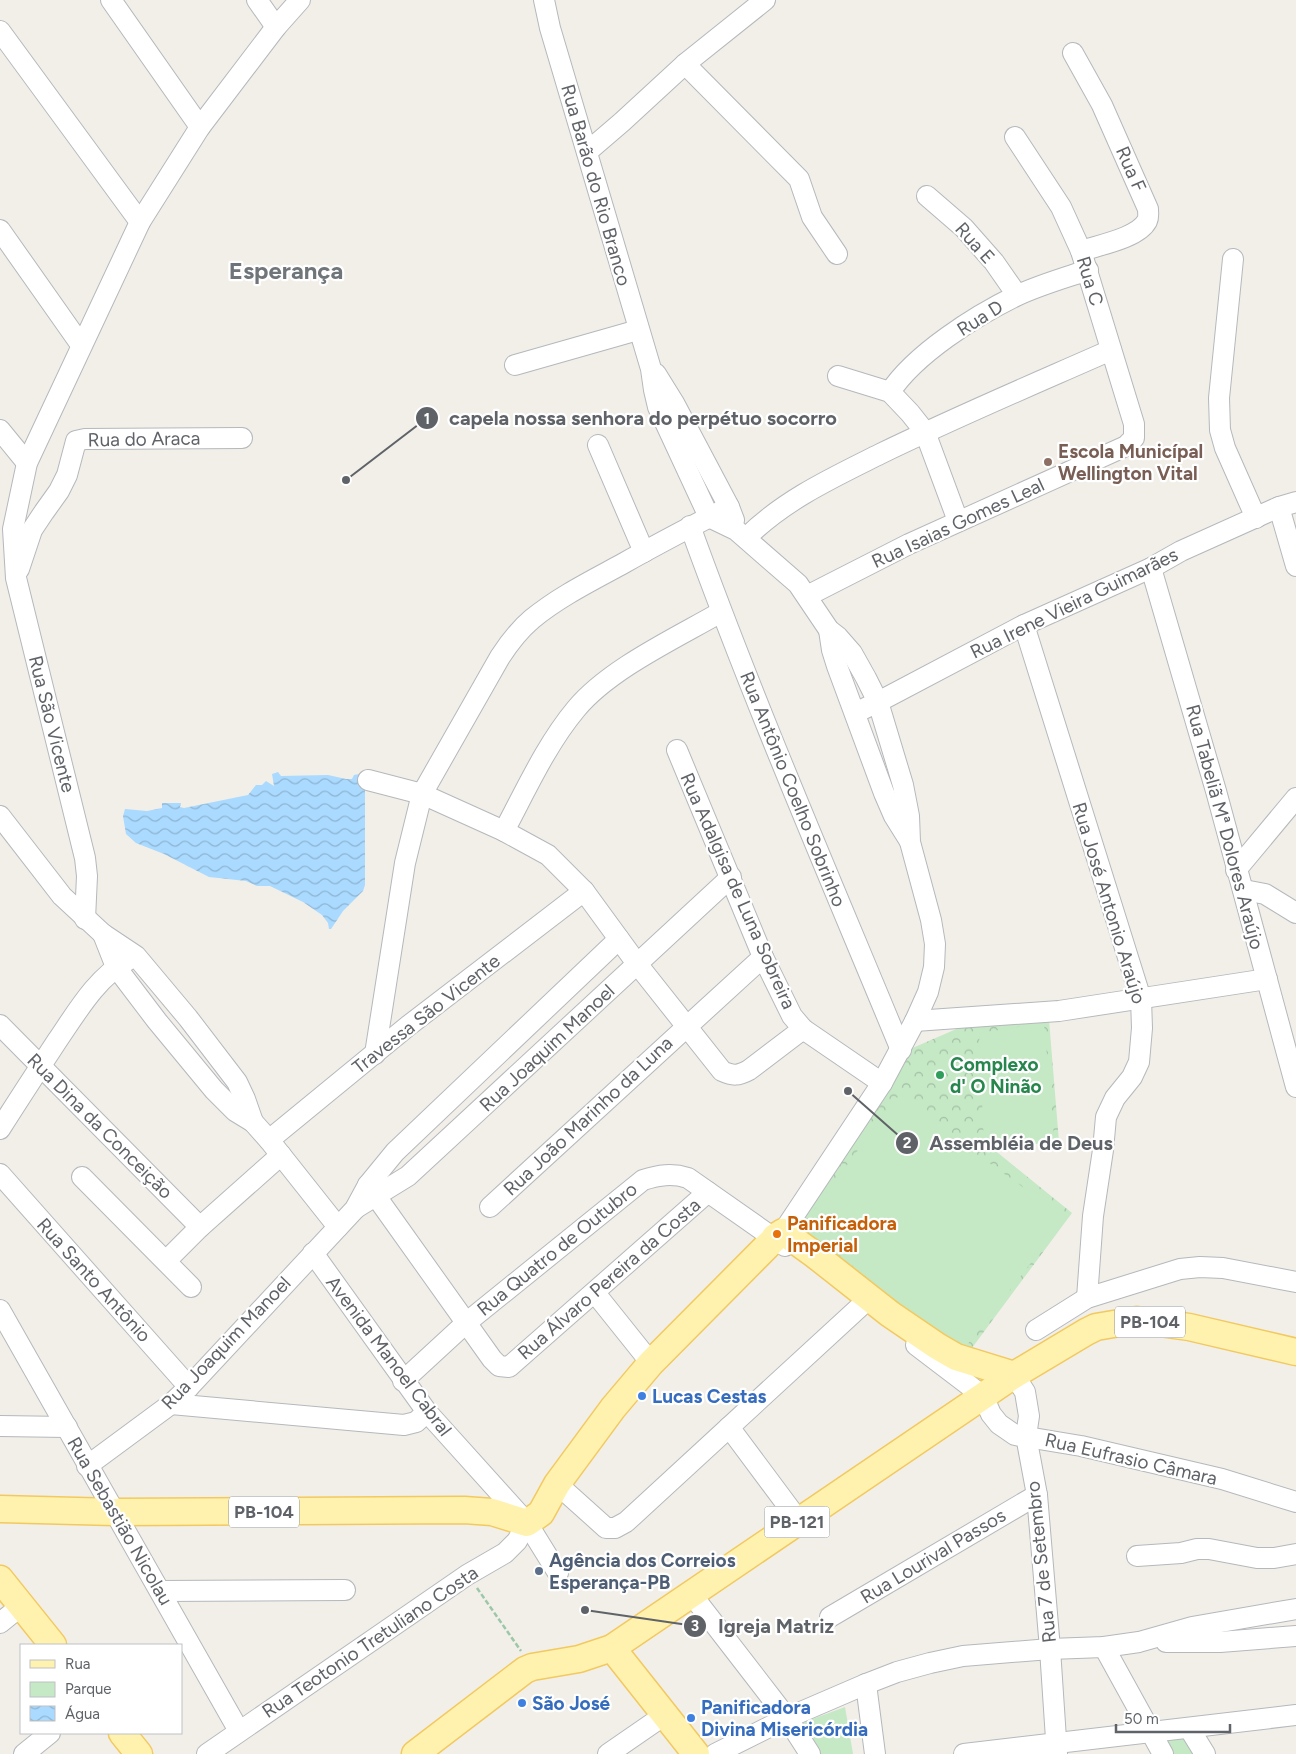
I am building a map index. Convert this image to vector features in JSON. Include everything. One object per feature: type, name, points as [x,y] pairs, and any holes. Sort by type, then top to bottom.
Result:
[{"type":"main road","points":[[527,1524],[541,1513],[557,1484],[613,1408],[651,1363],[779,1235],[815,1254],[890,1314],[938,1346],[956,1356],[1014,1375]]},
{"type":"main road","name":"PB-104","points":[[1014,1375],[1096,1327],[1137,1320],[1190,1327],[1296,1352]]},
{"type":"main road","name":"PB-121","points":[[415,1754],[532,1666],[579,1659],[612,1648],[1014,1375]]},
{"type":"main road","name":"PB-104","points":[[0,1509],[115,1512],[464,1510],[492,1512],[527,1524]]},
{"type":"main road","points":[[0,1579],[52,1644]]},
{"type":"main road","points":[[612,1648],[696,1754]]},
{"type":"main road","points":[[123,1734],[139,1754]]},
{"type":"street","points":[[111,0],[200,127]]},
{"type":"street","points":[[257,0],[276,27]]},
{"type":"street","name":"Rua São Vicente","points":[[85,919],[88,876],[85,858],[6,532],[27,463],[140,222],[200,127],[276,27],[300,0]]},
{"type":"street","name":"Rua Barão do Rio Branco","points":[[544,0],[550,28],[651,369],[658,407],[709,517]]},
{"type":"street","points":[[588,152],[685,64],[765,0]]},
{"type":"street","points":[[0,31],[140,222]]},
{"type":"street","name":"Rua F","points":[[1073,53],[1102,104],[1148,209],[1146,223],[1133,234],[1081,251]]},
{"type":"street","points":[[685,64],[799,179],[812,217],[837,254]]},
{"type":"street","name":"Rua C","points":[[1015,137],[1061,207],[1081,251],[1134,424],[1134,438]]},
{"type":"street","name":"Rua E","points":[[927,196],[964,228],[994,262],[1017,295]]},
{"type":"street","points":[[0,230],[81,345]]},
{"type":"street","points":[[1233,259],[1219,398],[1220,430],[1225,448],[1256,518]]},
{"type":"street","name":"Rua D","points":[[890,392],[908,369],[966,325],[1017,295],[1088,270]]},
{"type":"street","points":[[515,365],[638,330]]},
{"type":"street","points":[[741,534],[825,481],[925,432],[1111,350]]},
{"type":"street","name":"Rua Barão do Rio Branco","points":[[651,369],[674,403],[730,507],[741,534]]},
{"type":"street","points":[[838,376],[890,392],[910,413],[925,432],[958,521]]},
{"type":"street","points":[[0,430],[27,463]]},
{"type":"street","name":"Rua do Araca","points":[[16,578],[32,530],[59,491],[67,475],[76,441],[85,439],[242,438]]},
{"type":"street","name":"Rua Isaias Gomes Leal","points":[[807,596],[909,544],[1126,446],[1134,438]]},
{"type":"street","points":[[598,445],[644,552]]},
{"type":"street","points":[[1288,505],[1296,566]]},
{"type":"street","name":"Rua Irene Vieira Guimarães","points":[[855,712],[878,702],[1024,625],[1150,568],[1181,551],[1288,505]]},
{"type":"street","points":[[375,1054],[405,863],[422,794],[500,657],[513,638],[543,611],[577,589],[690,526],[730,507]]},
{"type":"street","points":[[709,517],[741,534],[790,576],[807,596],[829,630],[852,653],[878,702],[903,785],[909,816],[910,842],[931,920],[935,944],[934,967],[928,992],[901,1050],[882,1083],[779,1235]]},
{"type":"street","name":"Rua Antônio Coelho Sobrinho","points":[[690,526],[758,707],[901,1050]]},
{"type":"street","name":"Rua Tabeliã Mª Dolores Araújo","points":[[1150,568],[1216,791],[1236,870],[1244,890],[1296,1087]]},
{"type":"street","points":[[504,831],[552,742],[576,709],[602,684],[649,652],[722,612]]},
{"type":"street","name":"Rua José Antonio Araújo","points":[[1024,625],[1141,999],[1142,1028],[1139,1062],[1132,1077],[1115,1098],[1106,1117],[1093,1216],[1087,1298]]},
{"type":"street","points":[[829,630],[837,666],[884,793],[894,816],[910,842]]},
{"type":"street","name":"Rua Adalgisa de Luna Sobreira","points":[[677,750],[763,957],[782,998],[792,1016],[803,1029]]},
{"type":"street","name":"Rua João Marinho da Luna","points":[[368,780],[422,794],[504,831],[548,855],[584,891],[638,965],[722,1071],[731,1076],[739,1075],[749,1070],[803,1029]]},
{"type":"street","points":[[1236,870],[1296,798]]},
{"type":"street","points":[[0,816],[62,896],[103,934],[136,956],[188,1018],[237,1082],[246,1099],[253,1122]]},
{"type":"street","name":"Rua Joaquim Manoel","points":[[372,1191],[408,1176],[638,965],[730,877]]},
{"type":"street","points":[[1244,890],[1265,894],[1296,913]]},
{"type":"street","name":"Travessa São Vicente","points":[[166,1261],[275,1147],[375,1054],[584,891]]},
{"type":"street","points":[[103,934],[116,967],[156,1021],[235,1112],[253,1122],[338,1227]]},
{"type":"street","name":"Rua Joaquim Manoel","points":[[88,1466],[171,1404],[189,1387],[372,1191],[395,1152],[619,939]]},
{"type":"street","points":[[0,1128],[40,1066],[97,985],[116,967],[136,956]]},
{"type":"street","name":"Rua João Marinho da Luna","points":[[490,1207],[763,957]]},
{"type":"street","points":[[915,1021],[1059,1011],[1267,980]]},
{"type":"street","name":"Rua Dina da Conceição","points":[[0,1025],[200,1227]]},
{"type":"street","points":[[803,1029],[882,1083]]},
{"type":"street","name":"Rua Santo Antônio","points":[[0,1174],[189,1387]]},
{"type":"street","name":"Rua Quatro de Outubro","points":[[403,1381],[466,1323],[643,1180],[659,1175],[678,1175],[688,1178],[779,1235],[863,1304],[983,1396]]},
{"type":"street","points":[[82,1177],[192,1287]]},
{"type":"street","points":[[372,1191],[466,1323]]},
{"type":"street","name":"Rua Álvaro Pereira da Costa","points":[[466,1323],[498,1366],[509,1367],[708,1192]]},
{"type":"street","name":"Avenida Manoel Cabral","points":[[313,1253],[403,1381],[427,1412],[527,1524],[558,1573]]},
{"type":"street","points":[[1036,1330],[1087,1298],[1180,1269],[1200,1267],[1223,1268],[1296,1282]]},
{"type":"street","points":[[594,1293],[651,1363]]},
{"type":"street","points":[[557,1484],[606,1528],[615,1528],[626,1522],[863,1304]]},
{"type":"street","name":"Rua Sebastião Nicolau","points":[[0,1310],[238,1731]]},
{"type":"street","name":"Rua 7 de Setembro","points":[[1014,1375],[1025,1392],[1029,1416],[1026,1436],[1037,1495],[1056,1749]]},
{"type":"street","name":"Rua Eufrasio Câmara","points":[[983,1396],[991,1414],[999,1424],[1015,1435],[1081,1446],[1222,1479],[1296,1502]]},
{"type":"street","points":[[171,1404],[404,1425],[416,1422],[427,1412]]},
{"type":"street","points":[[0,1426],[67,1428]]},
{"type":"street","points":[[729,1427],[799,1521]]},
{"type":"street","name":"Rua Lourival Passos","points":[[830,1617],[1037,1495]]},
{"type":"street","name":"Rua Teotonio Tretuliano Costa","points":[[206,1754],[467,1575],[505,1552],[517,1540],[527,1524]]},
{"type":"street","points":[[1137,1556],[1198,1549],[1209,1549],[1257,1558],[1274,1558],[1296,1554]]},
{"type":"street","points":[[160,1591],[345,1590]]},
{"type":"street","points":[[692,1595],[786,1718],[810,1754]]},
{"type":"street","points":[[0,1623],[21,1606]]},
{"type":"street","points":[[715,1754],[786,1718],[897,1672],[963,1656],[1104,1647],[1139,1642],[1192,1627],[1296,1609]]},
{"type":"street","points":[[1139,1642],[1220,1642],[1296,1636]]},
{"type":"street","points":[[1104,1647],[1163,1754]]},
{"type":"street","points":[[866,1684],[875,1754]]},
{"type":"street","points":[[608,1754],[666,1714]]},
{"type":"street","points":[[964,1754],[1056,1749],[1150,1732],[1296,1715]]},
{"type":"street","points":[[1188,1728],[1205,1754]]},
{"type":"street","points":[[24,1754],[49,1734]]},
{"type":"path","points":[[467,1575],[532,1666]]},
{"type":"green space","points":[[1049,1020],[1059,1142],[992,1148],[1072,1213],[966,1356],[794,1232],[901,1053],[961,1027]]},
{"type":"green space","points":[[1044,1023],[1054,1137],[984,1144],[979,1033]]},
{"type":"green space","points":[[897,1097],[1066,1218],[960,1354],[803,1225]]},
{"type":"green space","points":[[845,1707],[853,1754],[818,1754],[799,1724]]},
{"type":"green space","points":[[1188,1733],[1200,1754],[1170,1754],[1160,1737]]},
{"type":"water","points":[[278,772],[281,776],[328,775],[346,779],[352,779],[354,775],[364,773],[365,885],[363,891],[343,911],[331,929],[329,929],[328,923],[322,915],[303,902],[270,886],[257,886],[246,881],[209,877],[164,854],[136,843],[126,834],[123,816],[125,809],[147,811],[162,808],[162,803],[181,803],[180,807],[184,808],[248,795],[256,785],[262,785],[266,781],[274,786],[272,774]]},
{"type":"place","name":"Escola Municípal Wellington Vital","points":[[1048,462]]},
{"type":"place","name":"capela nossa senhora do perpétuo socorro","points":[[346,480]]},
{"type":"place","name":"Complexo d' O Ninão","points":[[940,1075]]},
{"type":"place","name":"Assembléia de Deus","points":[[848,1091]]},
{"type":"place","name":"Panificadora Imperial","points":[[777,1234]]},
{"type":"place","name":"Lucas Cestas","points":[[642,1396]]},
{"type":"place","name":"Agência dos Correios Esperança-PB","points":[[539,1571]]},
{"type":"place","name":"Igreja Matriz","points":[[585,1610]]},
{"type":"place","name":"São José","points":[[522,1703]]},
{"type":"place","name":"Panificadora Divina Misericórdia","points":[[691,1718]]},
{"type":"district","name":"Esperança","points":[[286,270]]}]
